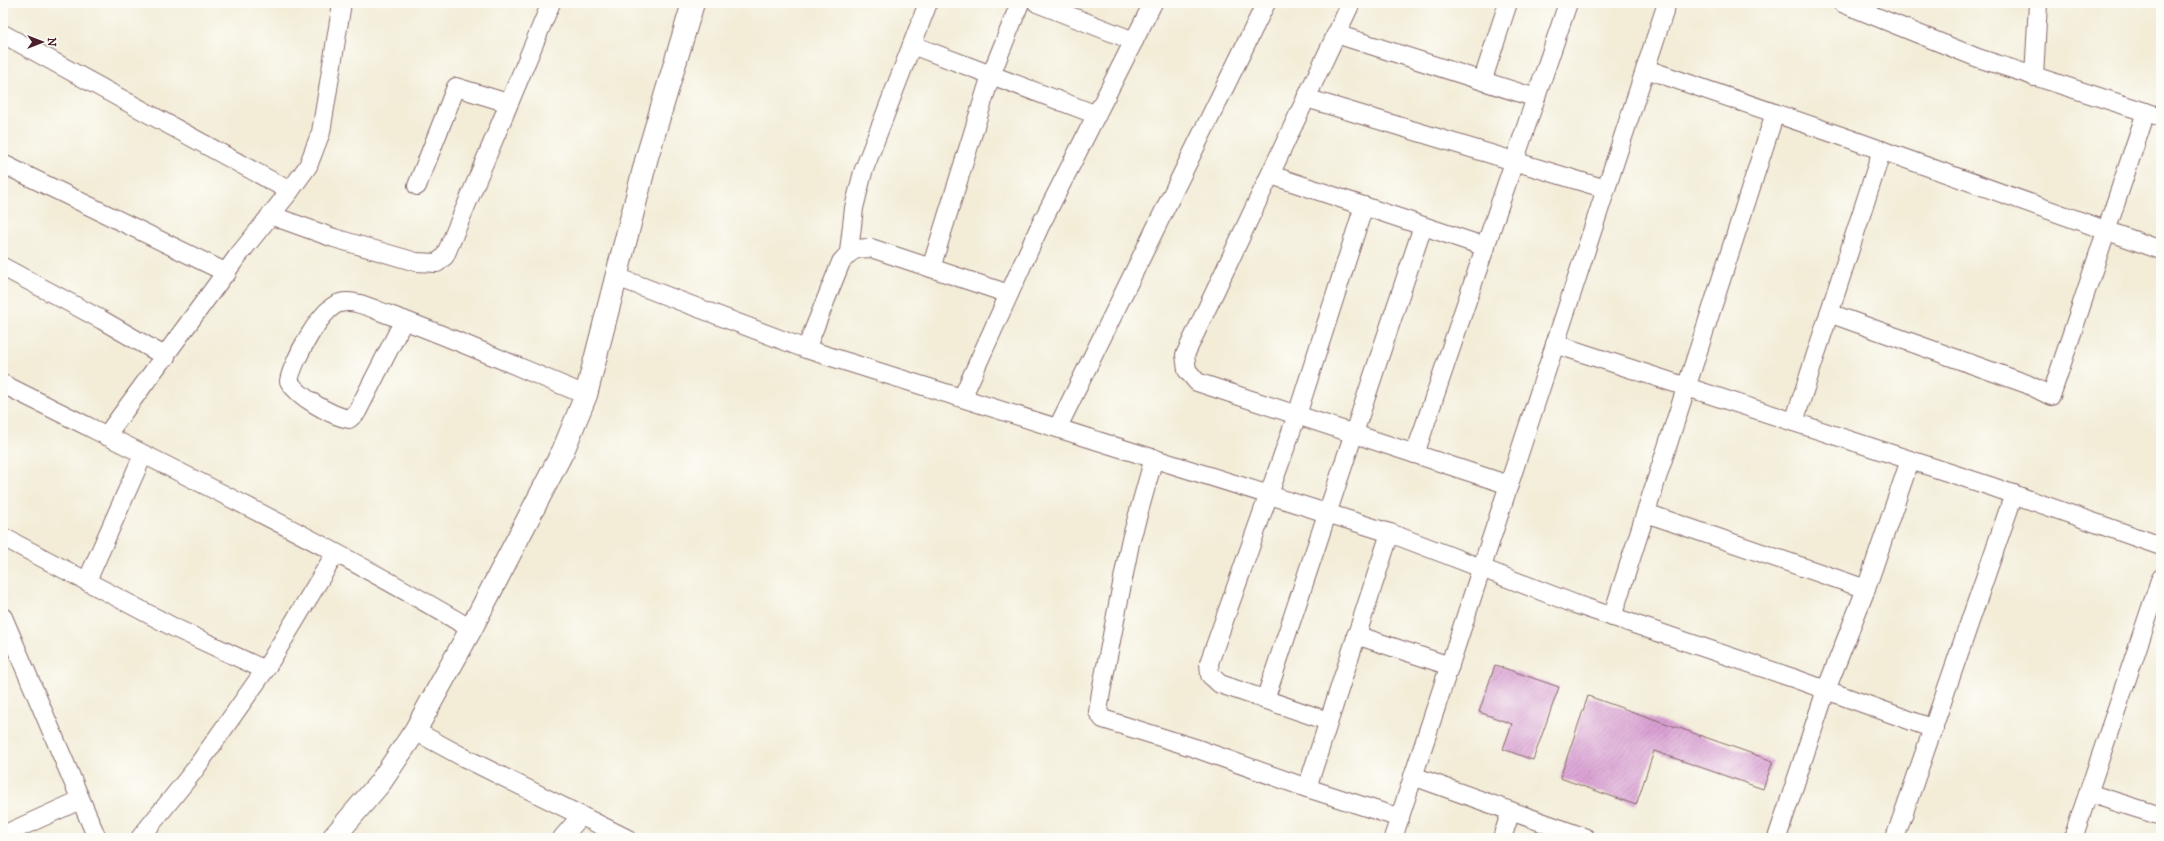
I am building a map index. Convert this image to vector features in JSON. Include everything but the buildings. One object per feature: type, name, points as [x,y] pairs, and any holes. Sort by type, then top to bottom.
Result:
[{"type":"street","points":[[106,436],[308,166],[321,132],[342,3]]},
{"type":"street","points":[[333,838],[380,782],[415,731],[471,629],[563,451],[586,395],[647,157],[693,3]]},
{"type":"street","points":[[806,349],[841,262],[849,252],[854,208],[863,172],[928,3]]},
{"type":"street","points":[[931,268],[991,75],[1020,3]]},
{"type":"street","points":[[1037,3],[1134,41]]},
{"type":"street","points":[[962,398],[1039,228],[1153,3]]},
{"type":"street","points":[[1058,428],[1266,3]]},
{"type":"street","points":[[1350,3],[1271,175],[1185,355],[1187,370],[1197,382],[1509,485]]},
{"type":"street","points":[[1483,79],[1508,3]]},
{"type":"street","points":[[1415,454],[1568,3]]},
{"type":"street","points":[[1393,838],[1667,3]]},
{"type":"street","points":[[1829,313],[2027,384],[2051,396],[2107,230],[2154,115],[2034,78],[1978,58],[1842,3]]},
{"type":"street","points":[[2034,78],[2038,3]]},
{"type":"street","points":[[270,215],[334,238],[416,262],[437,263],[446,256],[547,4]]},
{"type":"street","points":[[3,34],[290,191]]},
{"type":"street","points":[[1336,34],[1483,79],[1536,98]]},
{"type":"street","points":[[912,46],[1096,115]]},
{"type":"street","points":[[1646,69],[1882,150],[2161,250]]},
{"type":"street","points":[[417,186],[456,87],[508,103]]},
{"type":"street","points":[[1306,98],[1606,190]]},
{"type":"street","points":[[1612,616],[1775,113]]},
{"type":"street","points":[[1794,422],[1882,150]]},
{"type":"street","points":[[3,164],[227,273]]},
{"type":"street","points":[[1271,175],[1486,247]]},
{"type":"street","points":[[1328,720],[1220,684],[1210,675],[1209,663],[1298,415],[1364,206]]},
{"type":"street","points":[[1265,700],[1355,434],[1423,226]]},
{"type":"street","points":[[849,252],[862,248],[872,248],[1009,294]]},
{"type":"street","points":[[3,267],[102,320],[166,357]]},
{"type":"street","points":[[616,277],[806,349],[1390,533],[1612,616],[1934,729]]},
{"type":"street","points":[[404,320],[357,412],[350,419],[339,418],[294,391],[289,381],[291,368],[324,314],[331,307],[340,303],[353,302],[404,320],[586,395]]},
{"type":"street","points":[[1555,344],[2014,494],[2161,546]]},
{"type":"street","points":[[3,384],[407,591],[471,629]]},
{"type":"street","points":[[87,581],[143,455]]},
{"type":"street","points":[[1154,458],[1130,543],[1100,692],[1098,712],[1103,719],[1195,748],[1307,788],[1400,818]]},
{"type":"street","points":[[1777,838],[1826,690],[1866,589],[1910,460]]},
{"type":"street","points":[[1896,838],[2014,494]]},
{"type":"street","points":[[1646,513],[1866,589]]},
{"type":"street","points":[[1307,788],[1390,533]]},
{"type":"street","points":[[3,537],[175,628],[265,670]]},
{"type":"street","points":[[140,838],[193,772],[265,670],[335,554]]},
{"type":"street","points":[[2073,838],[2161,578]]},
{"type":"street","points":[[3,617],[97,838]]},
{"type":"street","points":[[1356,635],[1450,666]]},
{"type":"street","points":[[415,731],[463,758],[626,838]]},
{"type":"street","points":[[1413,776],[1586,838]]},
{"type":"street","points":[[2088,792],[2161,816]]},
{"type":"street","points":[[3,835],[80,800]]},
{"type":"street","points":[[1502,838],[1511,811]]},
{"type":"street","points":[[562,838],[581,816]]}]
